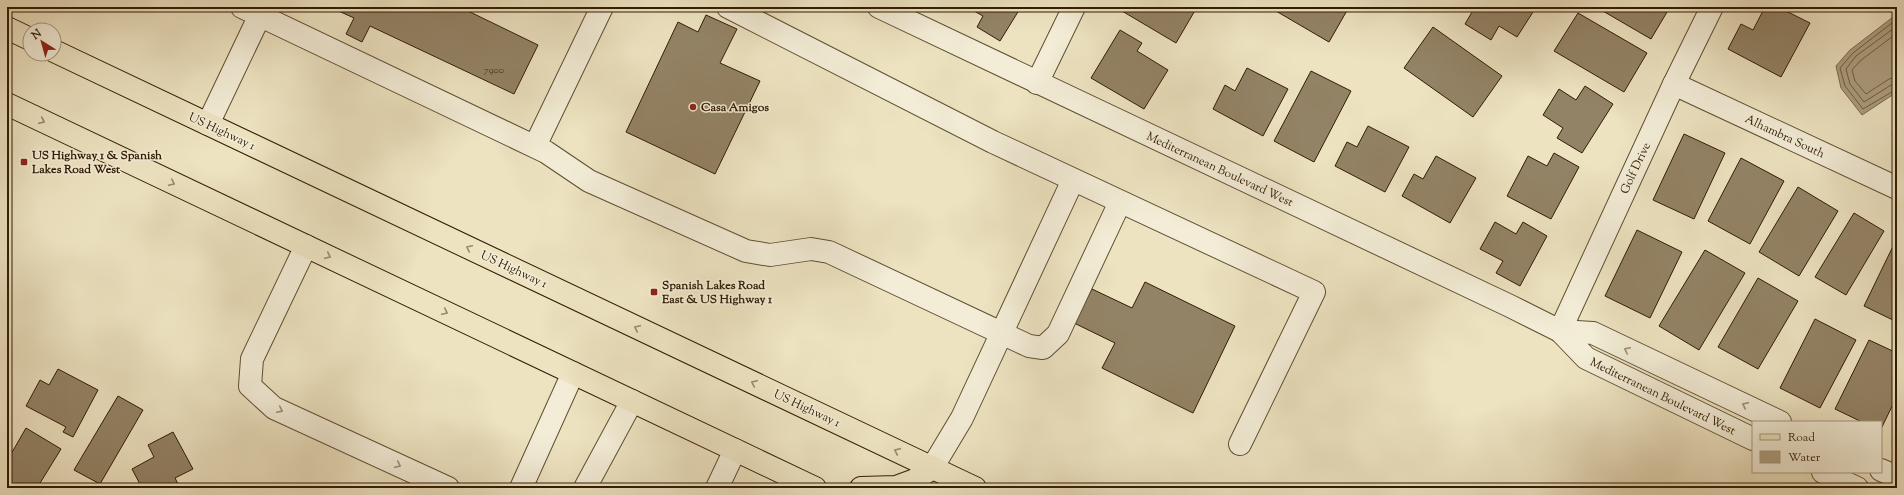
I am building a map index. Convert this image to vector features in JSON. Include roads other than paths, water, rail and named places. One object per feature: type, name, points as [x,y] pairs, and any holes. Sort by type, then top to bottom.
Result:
[{"type":"main road","points":[[7,28],[22,35]]},
{"type":"main road","name":"US Highway 1","points":[[62,55],[975,488]]},
{"type":"main road","points":[[7,104],[815,488]]},
{"type":"main road","points":[[862,488],[896,487],[915,480],[932,468]]},
{"type":"street","points":[[535,146],[602,7]]},
{"type":"street","points":[[728,7],[993,142],[1314,292],[1240,444]]},
{"type":"street","name":"Mediterranean Boulevard West","points":[[879,7],[1560,330],[1593,333],[1778,421]]},
{"type":"street","points":[[1037,83],[1074,7]]},
{"type":"street","name":"Golf Drive","points":[[1560,330],[1674,84],[1712,7]]},
{"type":"street","points":[[208,124],[251,11],[535,146],[589,181],[746,251],[770,255],[811,249],[829,252],[1028,346],[1043,348],[1058,334],[1120,202]]},
{"type":"street","name":"Alhambra South","points":[[1674,84],[1897,188]]},
{"type":"street","points":[[932,468],[962,418],[1073,180]]},
{"type":"street","points":[[306,246],[252,358],[250,386],[274,408],[448,488]]},
{"type":"street","name":"Mediterranean Boulevard West","points":[[1560,330],[1586,358],[1752,439]]},
{"type":"street","points":[[521,488],[573,373]]},
{"type":"street","points":[[585,488],[632,401]]},
{"type":"street","points":[[717,488],[735,450]]},
{"type":"street","points":[[1882,470],[1897,477]]},
{"type":"street","points":[[1825,473],[1857,488]]},
{"type":"water","points":[[1897,14],[1897,92],[1862,115],[1841,88],[1836,66],[1850,50]]},
{"type":"place","name":"Casa Amigos","points":[[693,107]]},
{"type":"place","name":"US Highway 1 & Spanish Lakes Road West","points":[[24,162]]},
{"type":"place","name":"Spanish Lakes Road East & US Highway 1","points":[[654,292]]}]
